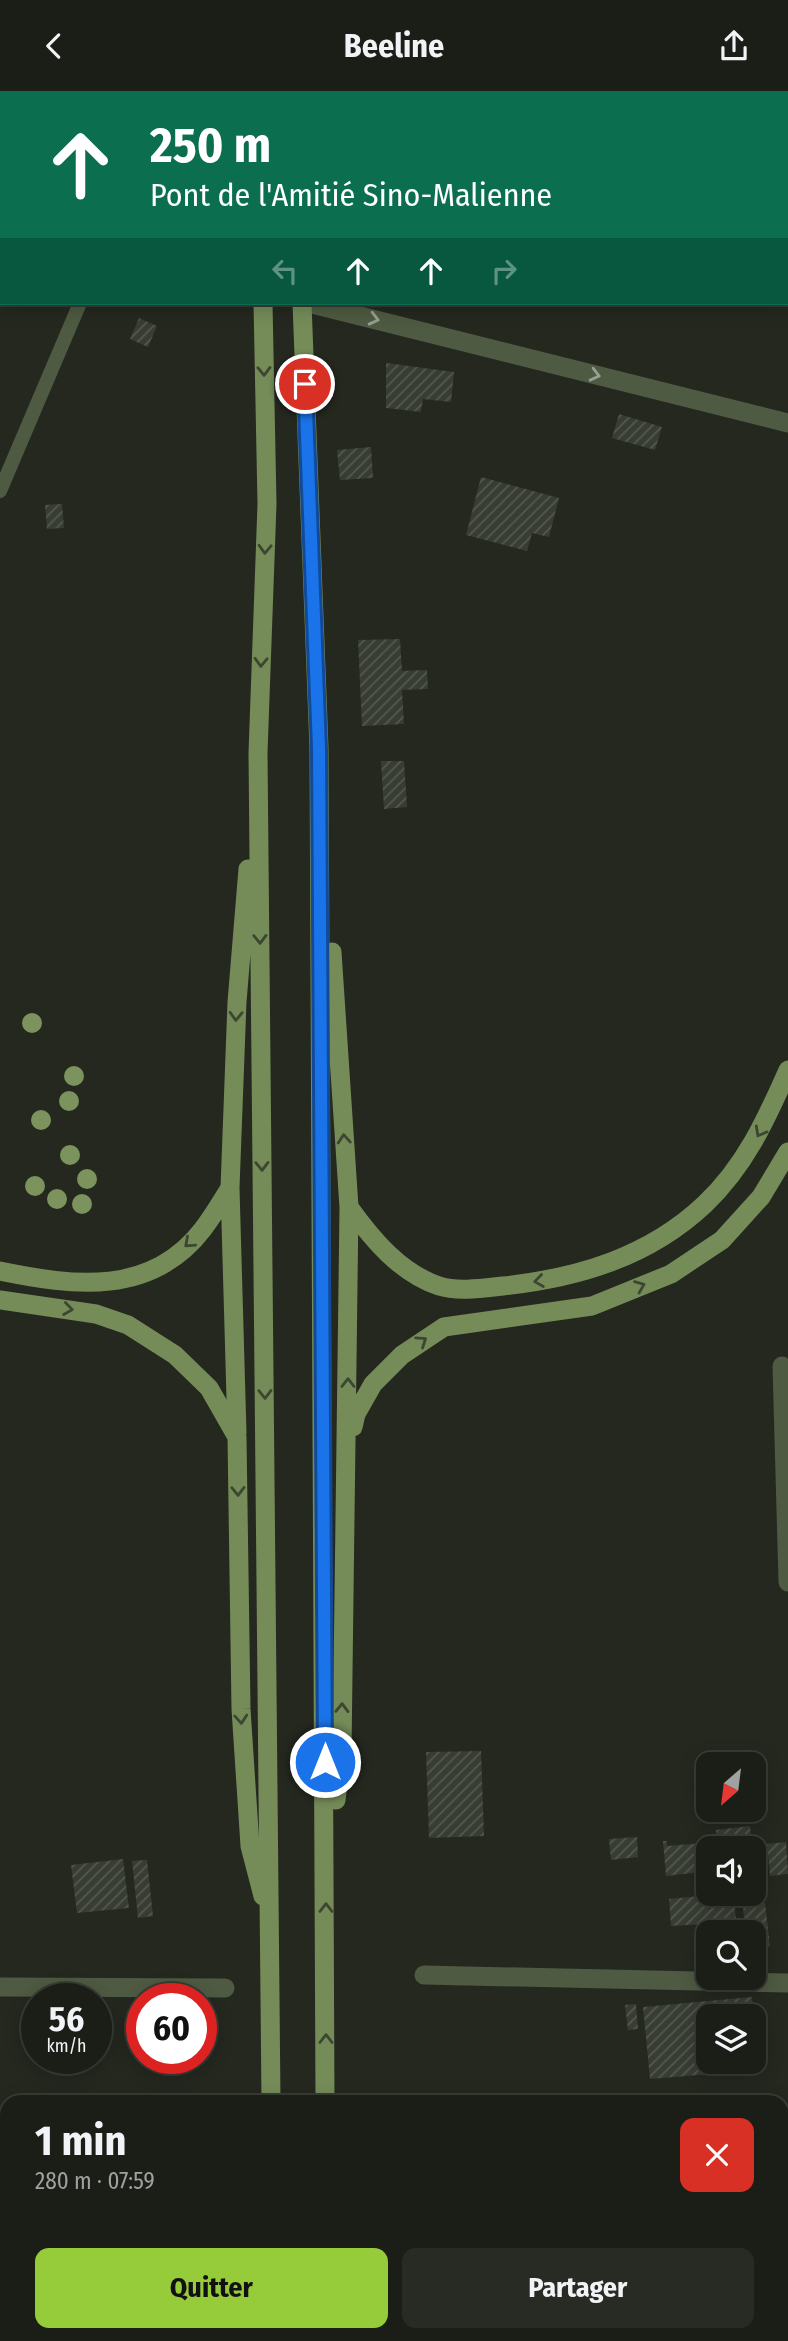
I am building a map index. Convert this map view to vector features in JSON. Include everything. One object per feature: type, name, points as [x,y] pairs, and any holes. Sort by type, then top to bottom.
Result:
[{"type":"main road","points":[[263,305],[267,503],[258,753],[271,2095]]},
{"type":"main road","points":[[302,305],[319,748],[349,1207],[348,1455],[342,1751],[326,1874]]},
{"type":"main road","points":[[319,748],[326,2095]]},
{"type":"main road","points":[[258,753],[237,1002],[230,1188],[241,1709],[250,1846],[270,1923]]},
{"type":"main road","points":[[349,1207],[371,1238],[400,1264],[440,1286],[479,1288],[546,1281],[620,1260],[664,1238],[705,1204],[733,1173],[763,1126],[788,1070]]},
{"type":"main road","points":[[348,1455],[356,1413],[373,1384],[422,1341],[444,1327],[592,1306],[671,1274],[722,1240],[761,1198],[788,1152]]},
{"type":"main road","points":[[0,1271],[48,1281],[98,1284],[135,1278],[187,1246],[202,1230],[230,1188]]},
{"type":"main road","points":[[0,1300],[96,1314],[128,1325],[175,1355],[209,1388],[237,1437]]},
{"type":"street","points":[[316,305],[788,423]]},
{"type":"street","points":[[782,1366],[788,1582]]},
{"type":"street","points":[[424,1975],[788,1983]]},
{"type":"street","points":[[0,1987],[225,1988]]},
{"type":"lane","points":[[0,491],[79,305]]},
{"type":"building","points":[[139,318],[157,326],[148,347],[130,339]]},
{"type":"building","points":[[386,363],[454,372],[451,402],[423,399],[421,412],[386,408]]},
{"type":"building","points":[[619,414],[662,427],[655,450],[612,438]]},
{"type":"building","points":[[371,447],[373,478],[340,480],[337,450]]},
{"type":"building","points":[[481,477],[559,498],[549,537],[532,533],[527,551],[466,535]]},
{"type":"building","points":[[62,504],[64,528],[47,529],[45,505]]},
{"type":"building","points":[[400,639],[402,671],[427,670],[428,689],[402,690],[404,724],[362,726],[358,640]]},
{"type":"building","points":[[381,761],[404,761],[407,807],[384,809]]},
{"type":"building","points":[[481,1751],[484,1836],[429,1838],[426,1752]]},
{"type":"building","points":[[750,1826],[751,1836],[716,1836],[716,1830]]},
{"type":"building","points":[[637,1837],[638,1857],[611,1860],[609,1839]]},
{"type":"building","points":[[663,1841],[667,1841],[667,1846],[696,1844],[696,1873],[666,1876]]},
{"type":"building","points":[[786,1842],[788,1874],[770,1876],[767,1844]]},
{"type":"building","points":[[123,1859],[129,1908],[77,1913],[71,1865]]},
{"type":"building","points":[[147,1860],[153,1916],[138,1918],[132,1861]]},
{"type":"building","points":[[696,1897],[696,1906],[735,1906],[736,1920],[696,1920],[696,1924],[671,1926],[669,1899]]},
{"type":"building","points":[[743,1906],[765,1906],[770,1946],[766,1946],[766,1920],[744,1920]]},
{"type":"building","points":[[752,1997],[753,2004],[696,2004],[696,2074],[711,2074],[650,2079],[643,2007]]},
{"type":"building","points":[[636,2004],[638,2029],[628,2030],[625,2005]]},
{"type":"route","points":[[305,384],[319,748],[325,1762]]}]
